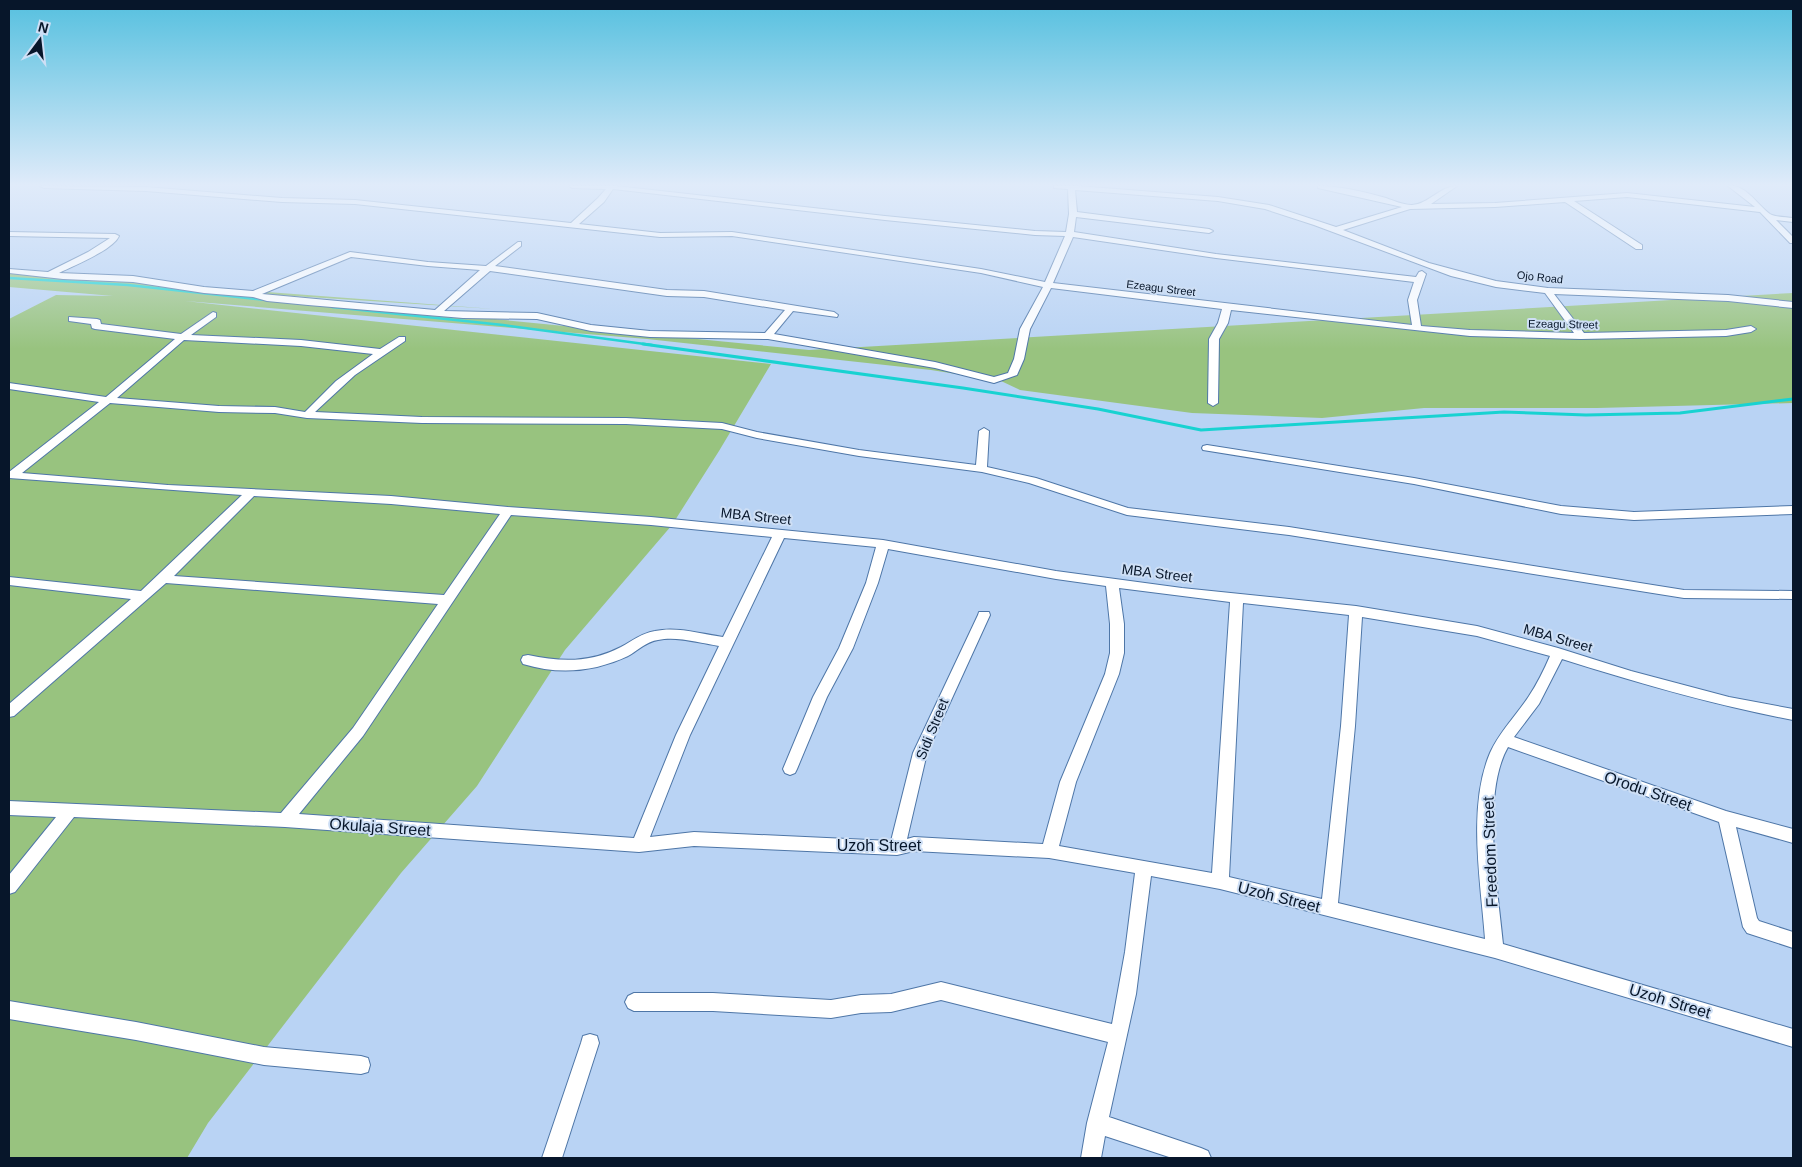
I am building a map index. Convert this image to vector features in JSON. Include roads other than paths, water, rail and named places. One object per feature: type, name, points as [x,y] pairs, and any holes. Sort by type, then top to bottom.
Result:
[{"type":"street","points":[[51,274],[91,254],[112,240]]},
{"type":"street","name":"Ezeagu Street","points":[[786,240],[981,271],[1048,285],[1227,307],[1470,333],[1581,336],[1726,333],[1751,329]]},
{"type":"street","points":[[9,271],[133,279],[204,290],[254,294],[267,298],[464,315],[537,316],[591,328],[650,334],[768,336],[934,365],[994,380],[1012,376],[1019,359],[1025,329],[1048,285],[1067,240]]},
{"type":"street","points":[[1112,240],[1208,255],[1419,280]]},
{"type":"street","name":"Ojo Road","points":[[1363,240],[1426,265],[1480,281],[1548,291],[1728,298],[1793,305]]},
{"type":"street","points":[[1629,240],[1639,247]]},
{"type":"street","points":[[438,312],[461,290],[518,244]]},
{"type":"street","points":[[254,294],[350,254],[428,264],[487,268],[667,293],[704,294],[834,316]]},
{"type":"street","points":[[1417,328],[1411,308],[1414,290],[1426,265]]},
{"type":"street","points":[[1548,291],[1581,336]]},
{"type":"street","points":[[1213,403],[1214,339],[1223,323],[1227,307]]},
{"type":"street","points":[[768,336],[791,308]]},
{"type":"street","points":[[10,475],[108,400],[182,337],[213,316]]},
{"type":"street","points":[[72,320],[97,322],[95,326],[182,337],[301,343],[382,352]]},
{"type":"street","points":[[307,414],[322,397],[402,338]]},
{"type":"street","points":[[9,386],[108,400],[219,409],[275,410],[307,414],[422,420],[626,421],[722,426],[757,435],[859,453],[982,470],[1032,480],[1127,511],[1289,531],[1684,594],[1793,595]]},
{"type":"street","points":[[982,470],[981,458],[985,443],[984,431]]},
{"type":"street","points":[[1207,448],[1414,481],[1560,510],[1634,516],[1793,510]]},
{"type":"street","name":"MBA Street","points":[[10,475],[251,493],[391,500],[508,511],[626,519],[883,544],[1056,576],[1356,611],[1477,631],[1558,653],[1631,676],[1729,702],[1793,714]]},
{"type":"street","points":[[9,712],[163,579],[251,493]]},
{"type":"street","points":[[285,820],[358,732],[508,511]]},
{"type":"street","points":[[639,845],[684,735],[780,533]]},
{"type":"street","points":[[790,769],[820,697],[846,648],[872,583],[883,544]]},
{"type":"street","points":[[163,579],[449,600]]},
{"type":"street","points":[[9,581],[142,596]]},
{"type":"street","points":[[1049,851],[1068,782],[1116,660],[1117,624],[1112,583]]},
{"type":"street","points":[[1220,882],[1237,598]]},
{"type":"street","points":[[1329,909],[1348,726],[1356,611]]},
{"type":"street","name":"Sidi Street","points":[[897,848],[920,753],[984,615]]},
{"type":"street","points":[[528,660],[555,666],[584,667],[608,660],[656,635],[672,635],[728,643]]},
{"type":"street","name":"Freedom Street","points":[[1495,950],[1486,801],[1492,770],[1505,740],[1534,700],[1558,653]]},
{"type":"street","name":"Orodu Street","points":[[1505,740],[1726,818],[1793,836]]},
{"type":"street","name":"Okulaja Street","points":[[9,808],[285,820],[639,845],[694,839],[750,842]]},
{"type":"street","points":[[9,887],[69,812]]},
{"type":"street","points":[[1726,818],[1749,921],[1753,927],[1793,940]]},
{"type":"street","name":"Uzoh Street","points":[[750,842],[897,848],[914,844],[1049,851],[1144,867],[1220,882],[1495,950],[1793,1038]]},
{"type":"street","points":[[1091,1158],[1097,1123],[1119,1035],[1135,952],[1144,867]]},
{"type":"street","points":[[634,1002],[713,1002],[831,1009],[861,1004],[891,1003],[941,992],[1119,1035]]},
{"type":"street","points":[[9,1010],[136,1031],[264,1056],[361,1065]]},
{"type":"street","points":[[552,1158],[590,1043]]},
{"type":"street","points":[[1097,1123],[1201,1158]]},
{"type":"waterway","points":[[9,278],[128,285],[266,300]]},
{"type":"waterway","points":[[332,307],[503,325],[652,345]]},
{"type":"waterway","points":[[643,344],[963,388],[1098,409],[1201,430],[1504,412],[1586,415],[1680,413],[1793,399]]}]
